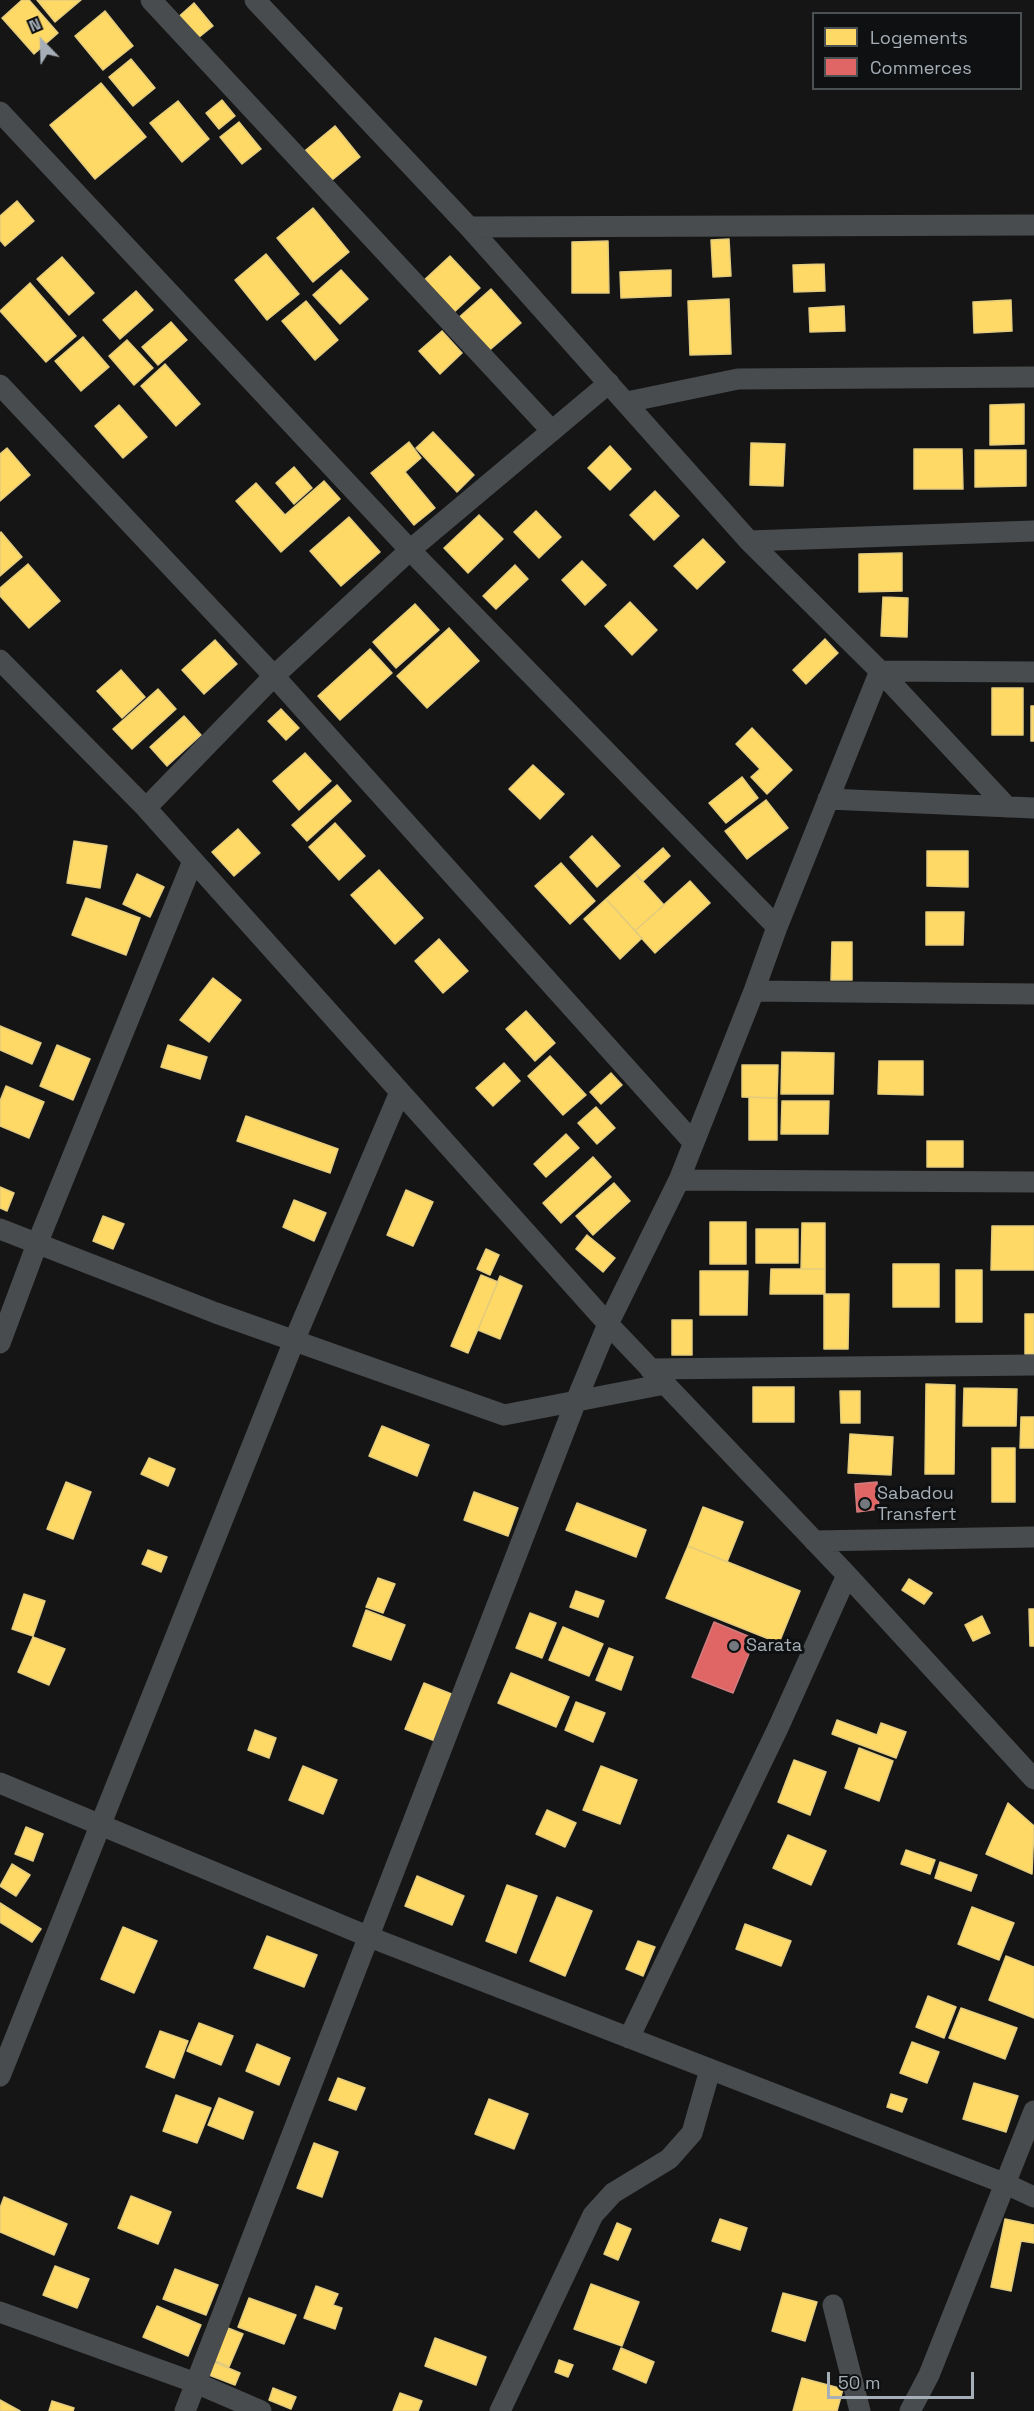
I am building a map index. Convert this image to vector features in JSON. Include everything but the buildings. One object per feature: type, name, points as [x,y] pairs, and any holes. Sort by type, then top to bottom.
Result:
[{"type":"street","points":[[151,0],[552,431]]},
{"type":"street","points":[[255,0],[468,227],[749,541],[880,671],[1007,807]]},
{"type":"street","points":[[0,112],[410,550],[777,927]]},
{"type":"street","points":[[468,227],[1034,225]]},
{"type":"street","points":[[627,402],[738,379],[1034,377]]},
{"type":"street","points":[[146,808],[274,676],[410,550],[609,383]]},
{"type":"street","points":[[0,385],[274,676],[693,1142]]},
{"type":"street","points":[[749,541],[1034,531]]},
{"type":"street","points":[[0,660],[146,808],[608,1324],[847,1575],[1031,1774]]},
{"type":"street","points":[[880,671],[1034,672]]},
{"type":"street","points":[[185,2411],[576,1401],[608,1324],[679,1180],[880,671]]},
{"type":"street","points":[[828,798],[1034,808]]},
{"type":"street","points":[[0,1343],[37,1244],[193,861]]},
{"type":"street","points":[[754,991],[1034,994]]},
{"type":"street","points":[[0,2076],[294,1341],[400,1092]]},
{"type":"street","points":[[679,1180],[1034,1182]]},
{"type":"street","points":[[0,1229],[216,1313],[504,1415],[665,1384]]},
{"type":"street","points":[[650,1369],[1034,1365]]},
{"type":"street","points":[[814,1541],[1034,1537]]},
{"type":"street","points":[[629,2038],[778,1728],[847,1575]]},
{"type":"street","points":[[0,1783],[368,1936],[1006,2184],[1034,2197]]},
{"type":"street","points":[[500,2411],[593,2215],[613,2193],[669,2159],[692,2133],[710,2070]]},
{"type":"street","points":[[910,2411],[929,2375],[1034,2111]]},
{"type":"street","points":[[833,2305],[860,2411]]},
{"type":"street","points":[[0,2313],[196,2383],[261,2411]]},
{"type":"place","name":"Sabadou Transfert","points":[[865,1504]]},
{"type":"place","name":"Sarata","points":[[734,1646]]}]
